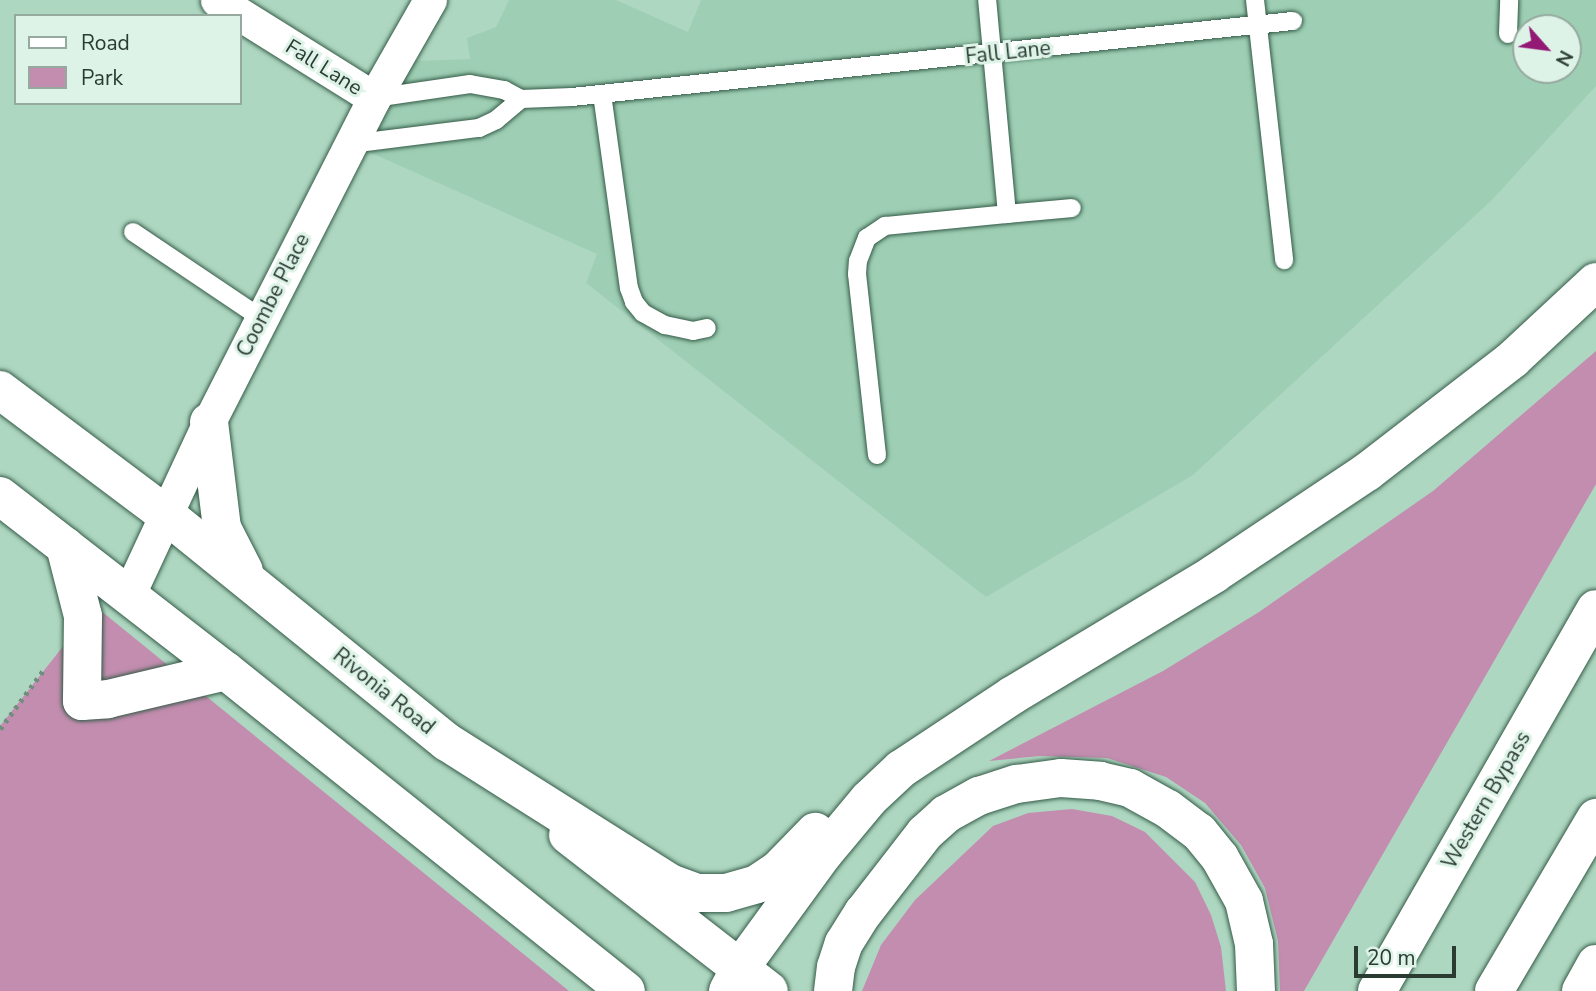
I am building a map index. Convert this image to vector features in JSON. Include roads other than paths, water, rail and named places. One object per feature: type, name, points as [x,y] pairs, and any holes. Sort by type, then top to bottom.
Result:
[{"type":"main road","points":[[746,983],[824,853],[870,799],[901,769],[1013,695],[1214,574],[1367,472],[1513,359],[1596,282]]},
{"type":"main road","name":"Rivonia Road","points":[[0,390],[164,513],[746,983]]},
{"type":"main road","points":[[209,422],[222,528],[253,584]]},
{"type":"main road","points":[[0,496],[226,670],[626,991]]},
{"type":"main road","points":[[65,545],[83,617],[82,701],[108,699],[226,670]]},
{"type":"main road","name":"Western Bypass","points":[[1377,991],[1596,609]]},
{"type":"main road","points":[[447,742],[670,883],[698,893],[726,894],[757,884],[779,869],[816,831],[854,782],[883,756],[963,711],[1013,695]]},
{"type":"main road","points":[[833,991],[836,967],[844,943],[863,913],[925,833],[946,814],[979,796],[1017,784],[1061,778],[1100,780],[1130,788],[1168,809],[1199,832],[1220,858],[1244,901],[1254,944],[1256,991]]},
{"type":"main road","points":[[1494,991],[1596,817]]},
{"type":"main road","points":[[1581,991],[1596,964]]},
{"type":"street","name":"Fall Lane","points":[[216,0],[238,14]]},
{"type":"street","name":"Coombe Place","points":[[128,596],[164,513],[261,318],[373,98],[430,0]]},
{"type":"street","name":"Fall Lane","points":[[242,16],[373,98]]},
{"type":"lane","points":[[987,0],[1007,214]]},
{"type":"lane","points":[[1255,0],[1284,260]]},
{"type":"lane","points":[[1508,34],[1510,0]]},
{"type":"lane","name":"Fall Lane","points":[[373,98],[470,84],[504,90],[522,99],[602,94],[741,77],[992,55],[1293,21]]},
{"type":"lane","points":[[602,94],[629,288],[634,302],[643,313],[665,325],[693,331],[707,328]]},
{"type":"lane","points":[[350,144],[479,128],[496,120],[522,99]]},
{"type":"lane","points":[[877,455],[857,274],[858,261],[867,238],[885,226],[1072,208]]},
{"type":"lane","points":[[134,232],[261,318]]}]
